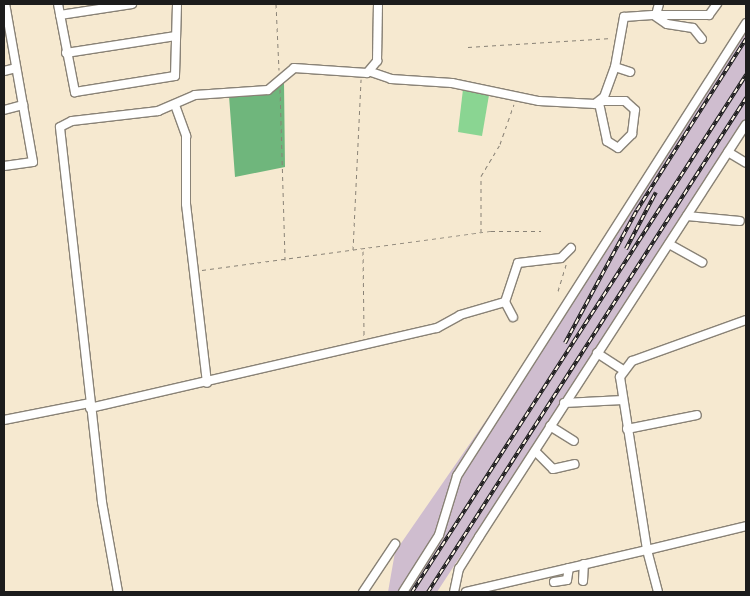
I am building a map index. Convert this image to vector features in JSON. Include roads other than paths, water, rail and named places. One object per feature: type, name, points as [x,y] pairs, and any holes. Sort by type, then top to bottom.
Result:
[{"type":"street","points":[[4,166],[33,162],[7,30],[5,4]]},
{"type":"street","points":[[58,4],[71,89],[84,91],[175,76],[177,4]]},
{"type":"street","points":[[60,15],[132,4]]},
{"type":"street","points":[[371,72],[377,61],[378,4]]},
{"type":"street","points":[[656,15],[659,4]]},
{"type":"street","points":[[118,592],[90,405],[60,127],[175,105],[194,95],[268,90],[280,82],[294,68],[361,73],[371,72],[391,79],[452,83],[518,97],[600,102],[625,101],[635,110],[632,134],[618,148],[607,141],[600,102],[615,67],[626,15],[709,15],[717,4]]},
{"type":"street","points":[[656,15],[667,24],[693,28],[702,39]]},
{"type":"street","points":[[403,592],[439,535],[457,476],[746,23]]},
{"type":"street","points":[[66,53],[176,36]]},
{"type":"street","points":[[615,67],[630,72]]},
{"type":"street","points":[[4,71],[16,68]]},
{"type":"street","points":[[175,105],[186,136],[186,204],[192,271],[207,383]]},
{"type":"street","points":[[4,110],[23,106]]},
{"type":"street","points":[[454,592],[459,569],[564,403],[746,126]]},
{"type":"street","points":[[728,152],[746,163]]},
{"type":"street","points":[[687,216],[740,221]]},
{"type":"street","points":[[669,244],[702,262]]},
{"type":"street","points":[[513,317],[505,302],[518,263],[565,256],[571,248]]},
{"type":"street","points":[[4,420],[207,383],[437,328],[460,315],[505,302]]},
{"type":"street","points":[[622,369],[664,348],[746,320]]},
{"type":"street","points":[[597,353],[622,369]]},
{"type":"street","points":[[622,369],[623,400],[646,550],[658,592]]},
{"type":"street","points":[[564,403],[623,400]]},
{"type":"street","points":[[627,429],[697,414]]},
{"type":"street","points":[[550,426],[574,441]]},
{"type":"street","points":[[535,451],[553,469],[574,464]]},
{"type":"street","points":[[466,592],[746,526]]},
{"type":"street","points":[[363,592],[395,544]]},
{"type":"street","points":[[583,581],[584,564]]},
{"type":"street","points":[[554,582],[567,580],[569,568]]},
{"type":"street","points":[[505,583],[507,592]]},
{"type":"railway","points":[[565,343],[637,210],[746,39]]},
{"type":"railway","points":[[412,592],[746,75]]},
{"type":"railway","points":[[428,592],[746,98]]},
{"type":"railway","points":[[626,249],[656,192]]}]
